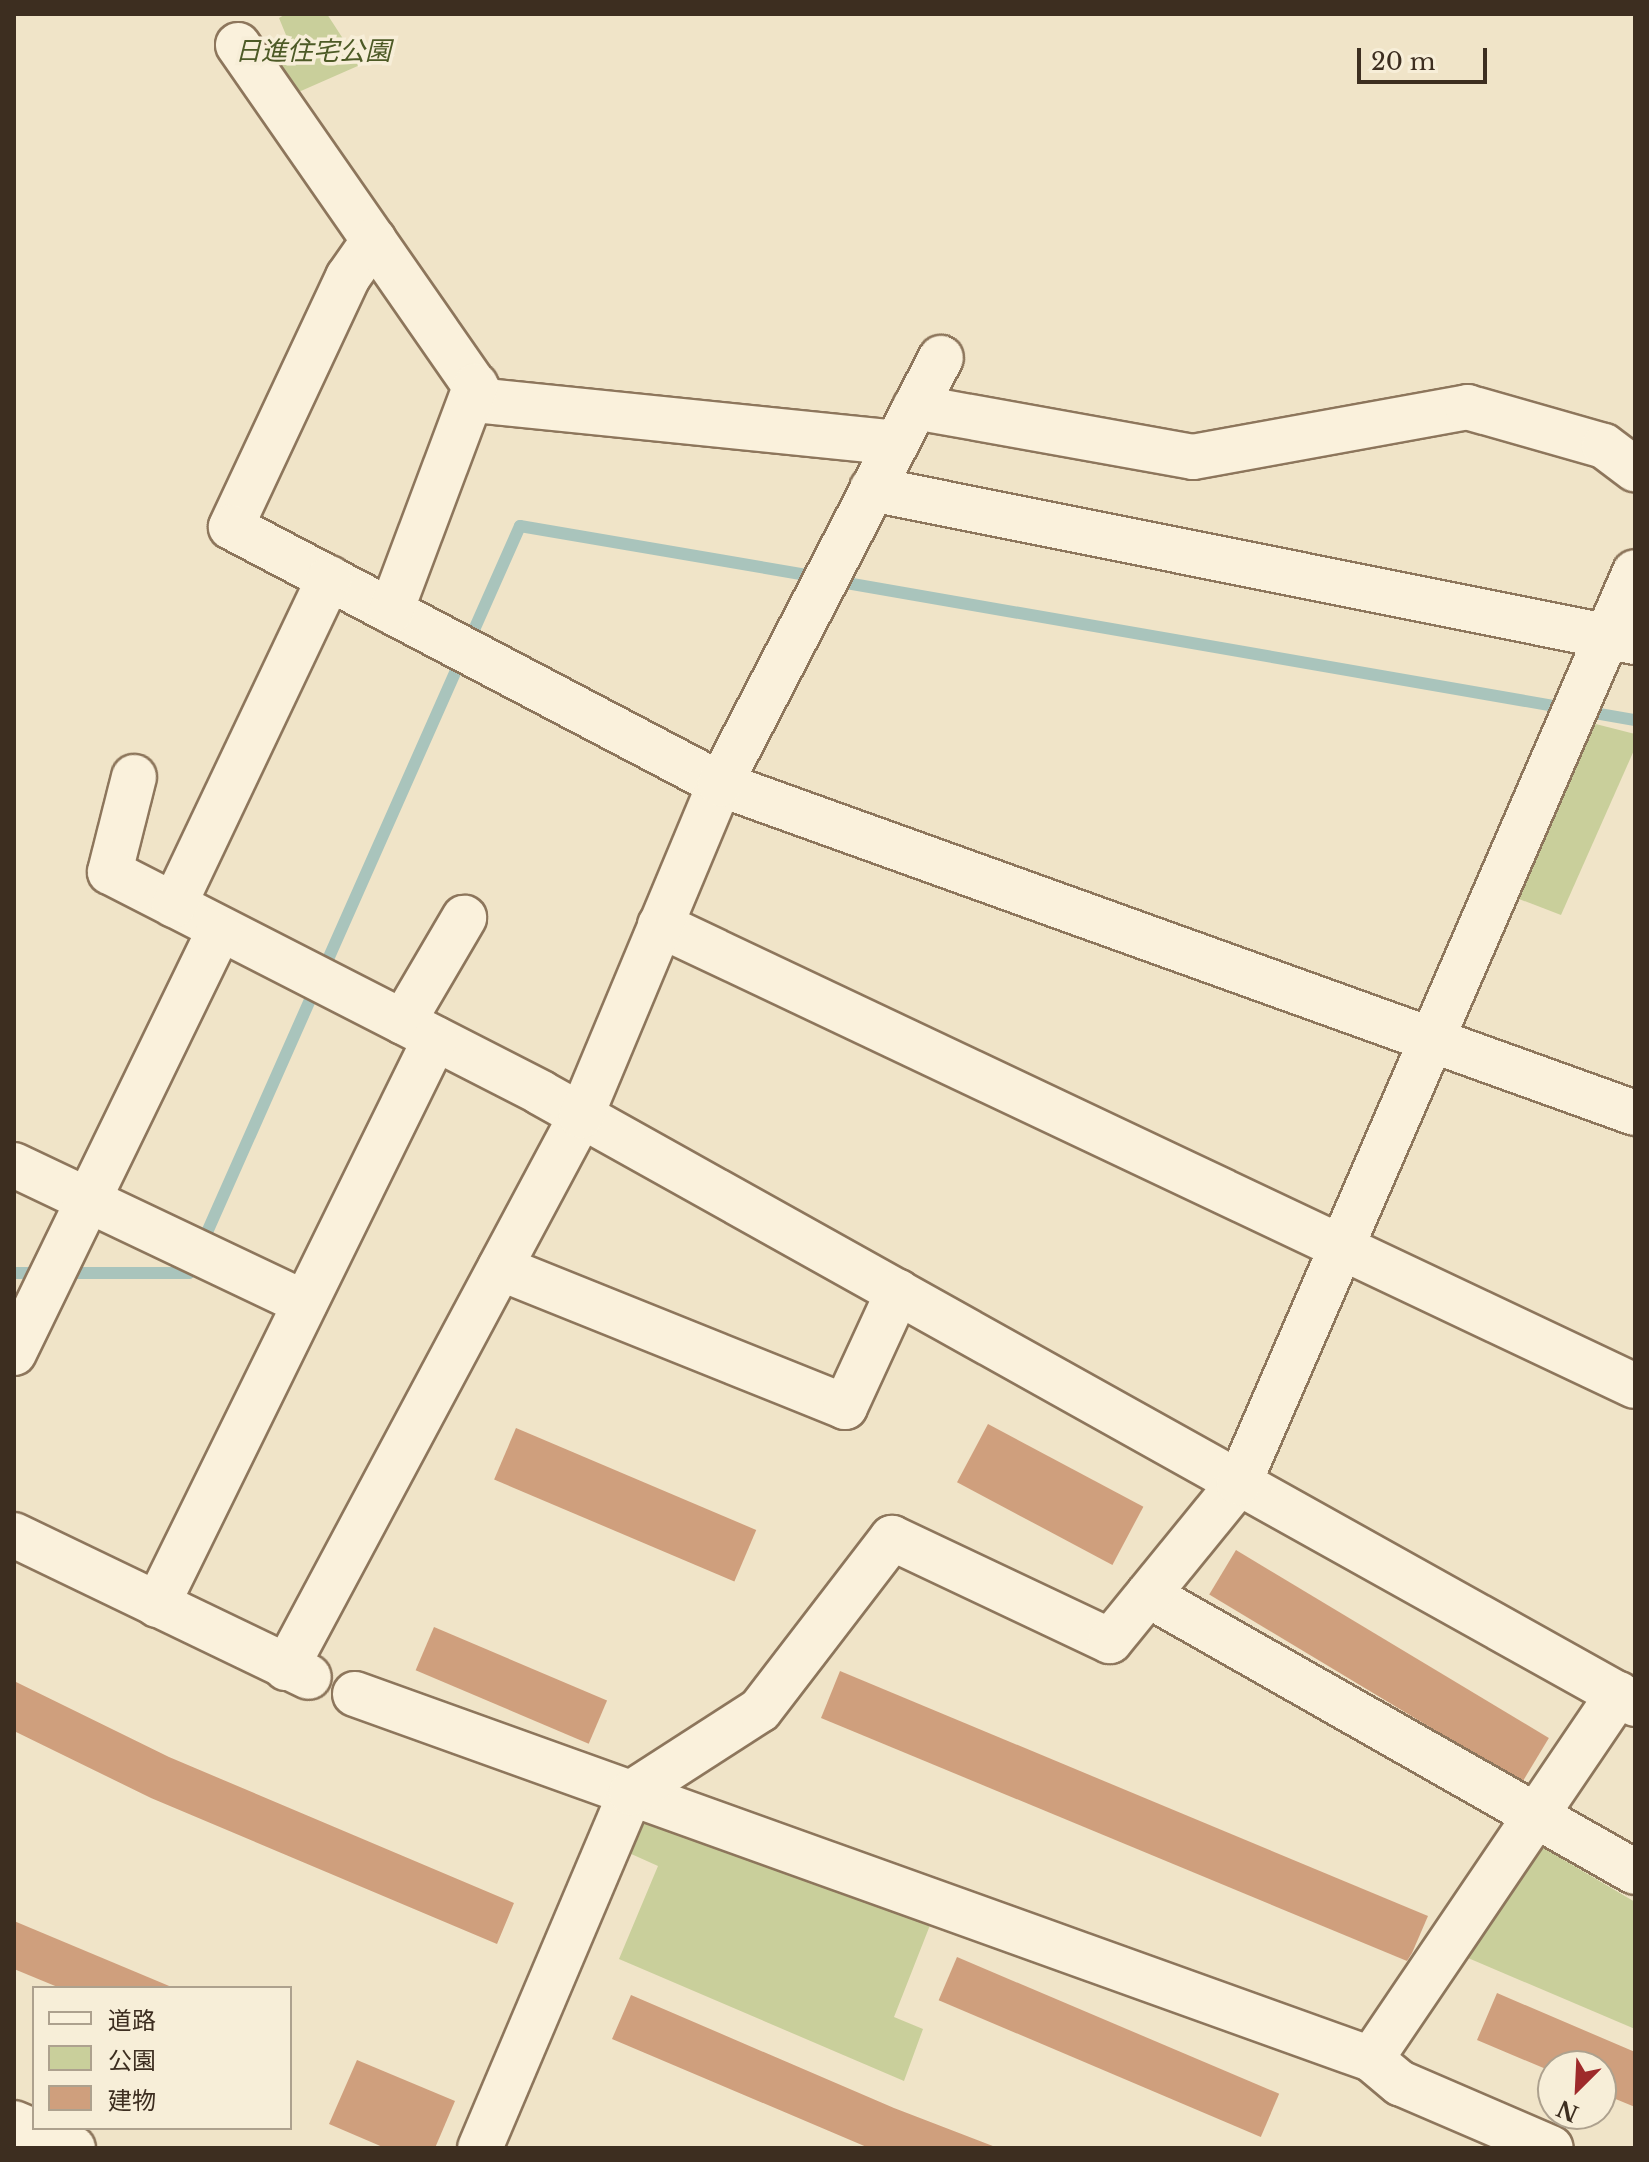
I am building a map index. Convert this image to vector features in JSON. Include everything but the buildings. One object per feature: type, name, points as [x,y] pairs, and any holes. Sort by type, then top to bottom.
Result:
[{"type":"street","points":[[238,45],[485,401],[906,425],[1193,457],[1467,407],[1604,446],[1635,469]]},
{"type":"street","points":[[374,240],[348,277],[231,527],[720,784],[1635,1113]]},
{"type":"street","points":[[14,1535],[298,1672],[500,1268],[581,1116],[720,784],[941,358]]},
{"type":"street","points":[[391,611],[476,385]]},
{"type":"street","points":[[872,489],[1621,639]]},
{"type":"street","points":[[480,2148],[631,1793],[760,1710],[892,1538],[1110,1641],[1239,1483],[1433,1040],[1621,639],[1635,572]]},
{"type":"street","points":[[174,905],[329,578]]},
{"type":"street","points":[[134,777],[110,872],[581,1116],[1626,1699],[1536,1816],[1371,2059]]},
{"type":"street","points":[[157,1605],[305,1303],[464,918]]},
{"type":"street","points":[[660,925],[1343,1245],[1635,1386]]},
{"type":"street","points":[[14,1353],[220,929]]},
{"type":"street","points":[[14,1165],[87,1203],[305,1303]]},
{"type":"street","points":[[500,1268],[845,1407],[898,1292]]},
{"type":"street","points":[[1148,1595],[1635,1872]]},
{"type":"street","points":[[355,1694],[1371,2059],[1400,2083],[1551,2148]]},
{"type":"street","points":[[14,2123],[73,2148]]},
{"type":"green space","name":"日進住宅公園","points":[[286,14],[327,14],[360,65],[285,98],[251,49],[286,35],[279,18]]},
{"type":"green space","points":[[1580,720],[1635,734],[1635,748],[1561,915],[1506,894]]},
{"type":"green space","points":[[648,1809],[934,1915],[894,2017],[923,2029],[904,2081],[619,1959],[658,1866],[629,1853]]},
{"type":"green space","points":[[1530,1840],[1635,1902],[1635,2029],[1454,1952]]},
{"type":"waterway","points":[[61,1273],[189,1273],[520,526],[817,577]]},
{"type":"waterway","points":[[835,581],[1635,720]]},
{"type":"waterway","points":[[14,1273],[43,1273]]}]
